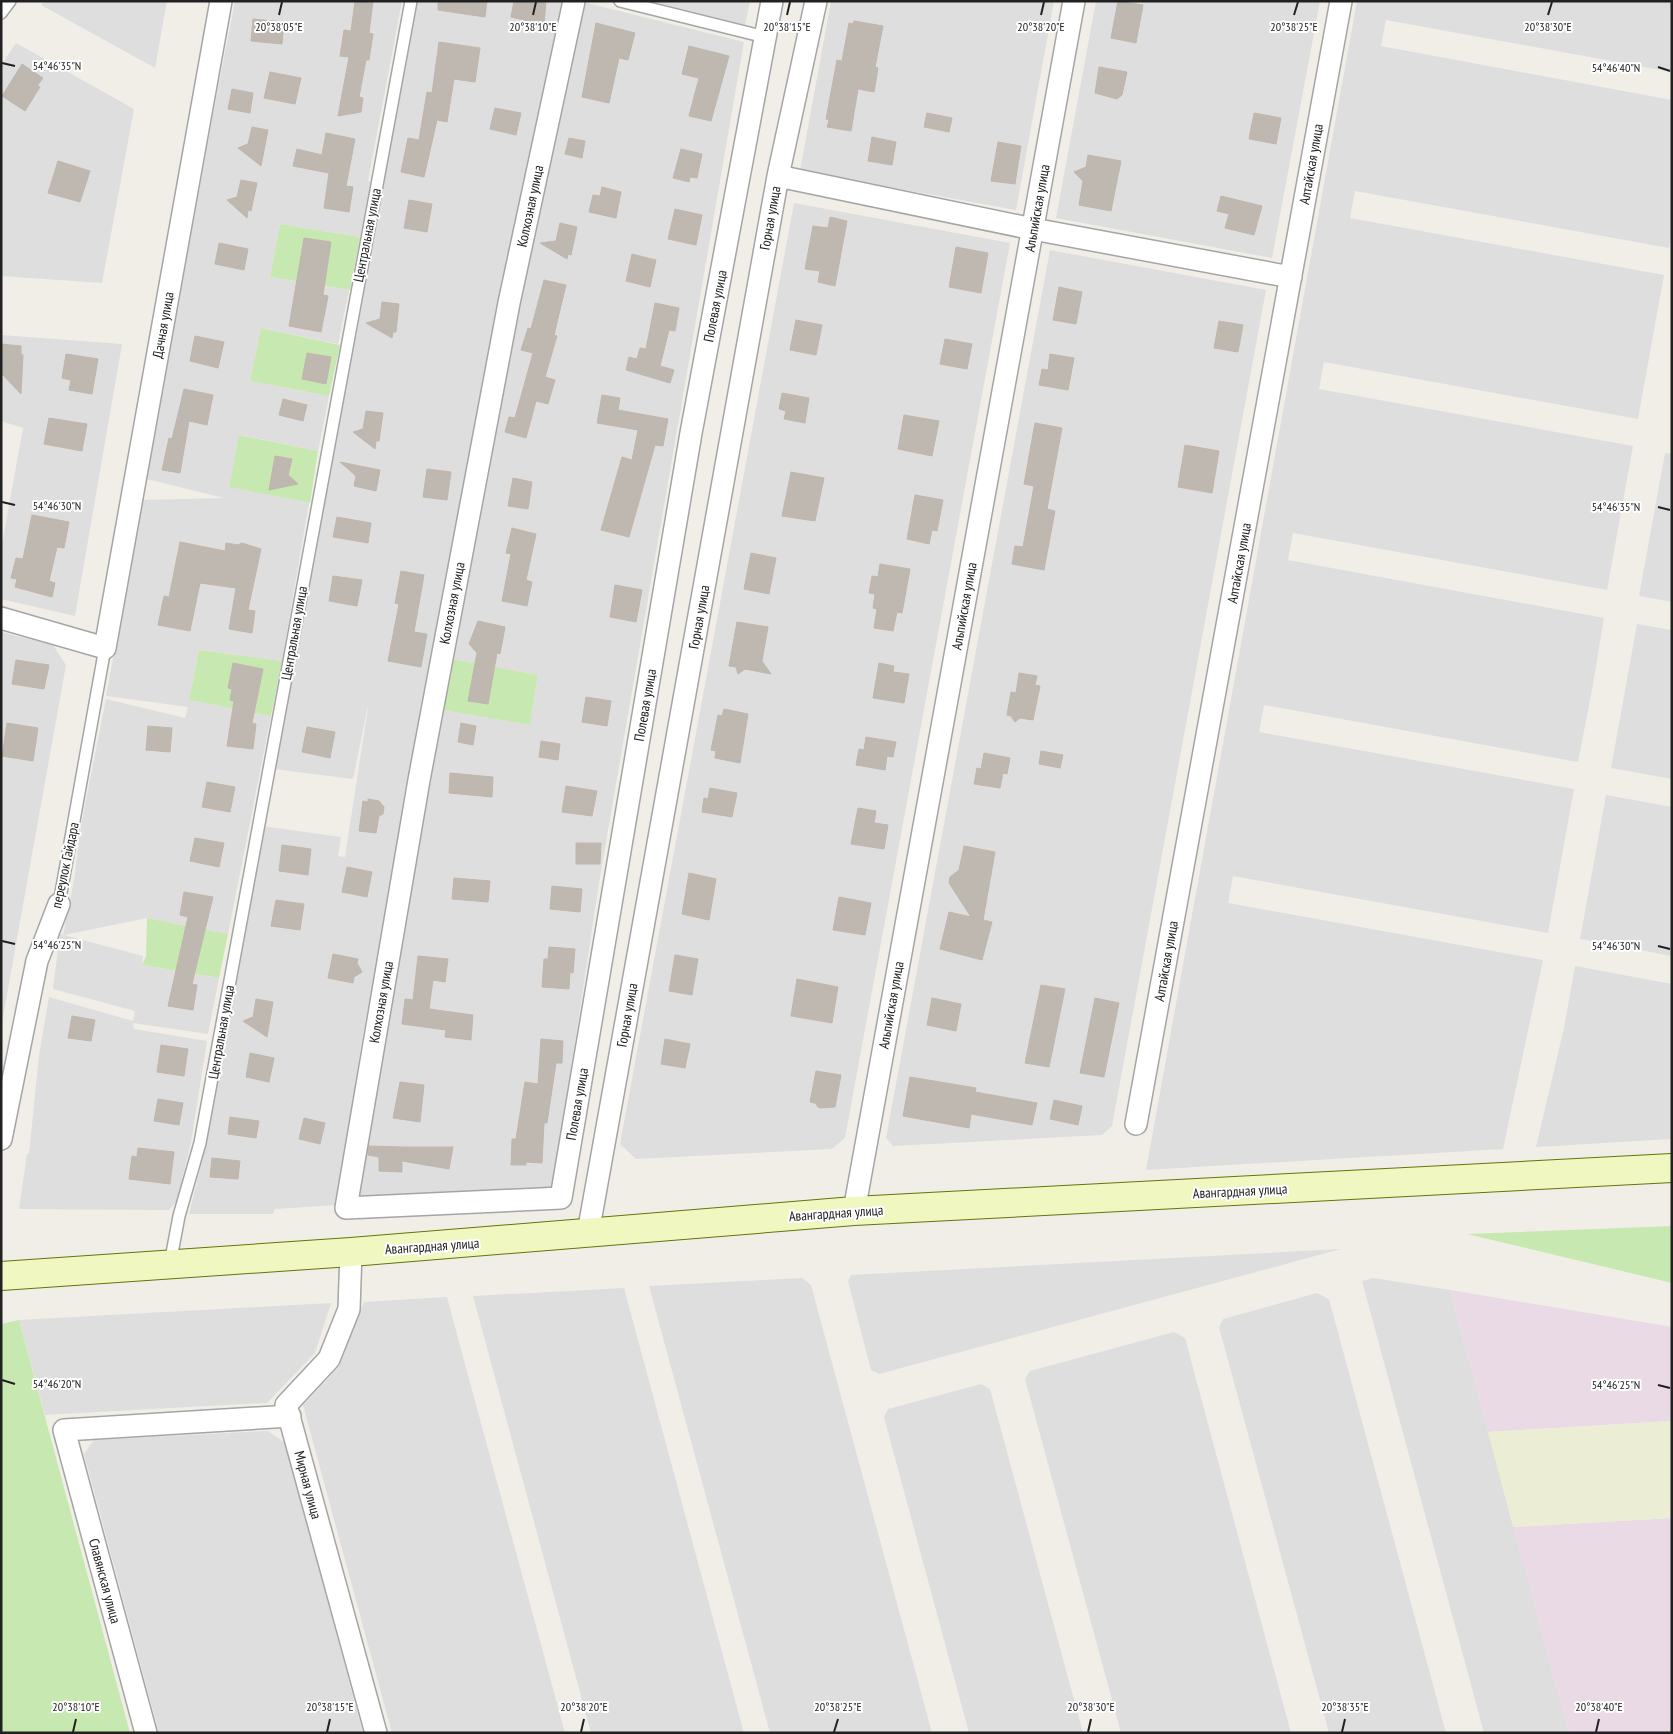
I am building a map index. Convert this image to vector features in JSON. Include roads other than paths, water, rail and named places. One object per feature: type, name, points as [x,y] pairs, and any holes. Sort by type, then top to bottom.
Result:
[{"type":"main road","name":"Авангардная улица","points":[[1,1276],[352,1252],[854,1211],[1672,1168]]},
{"type":"street","name":"Дачная улица","points":[[105,648],[221,1]]},
{"type":"street","name":"Колхозная улица","points":[[346,1208],[419,780],[501,342],[574,1]]},
{"type":"street","name":"Полевая улица","points":[[346,1208],[561,1198],[690,443],[772,1]]},
{"type":"street","name":"Горная улица","points":[[588,1234],[778,176],[816,1]]},
{"type":"street","name":"Альпийская улица","points":[[854,1211],[1074,1]]},
{"type":"street","name":"Алтайская улица","points":[[1136,1124],[1341,1]]},
{"type":"street","points":[[778,176],[1033,229],[1291,277]]},
{"type":"street","points":[[1,618],[105,648]]},
{"type":"street","name":"переулок Гайдара","points":[[1,1139],[37,961],[59,904]]},
{"type":"street","name":"Мирная улица","points":[[352,1252],[348,1309],[329,1359],[286,1405],[376,1733]]},
{"type":"street","name":"Славянская улица","points":[[146,1733],[64,1430],[290,1416]]},
{"type":"lane","points":[[1,13],[10,1]]},
{"type":"lane","name":"Центральная улица","points":[[170,1264],[179,1216],[200,1143],[411,1]]},
{"type":"lane","points":[[620,1],[765,37]]},
{"type":"lane","name":"переулок Гайдара","points":[[59,904],[105,648]]}]
